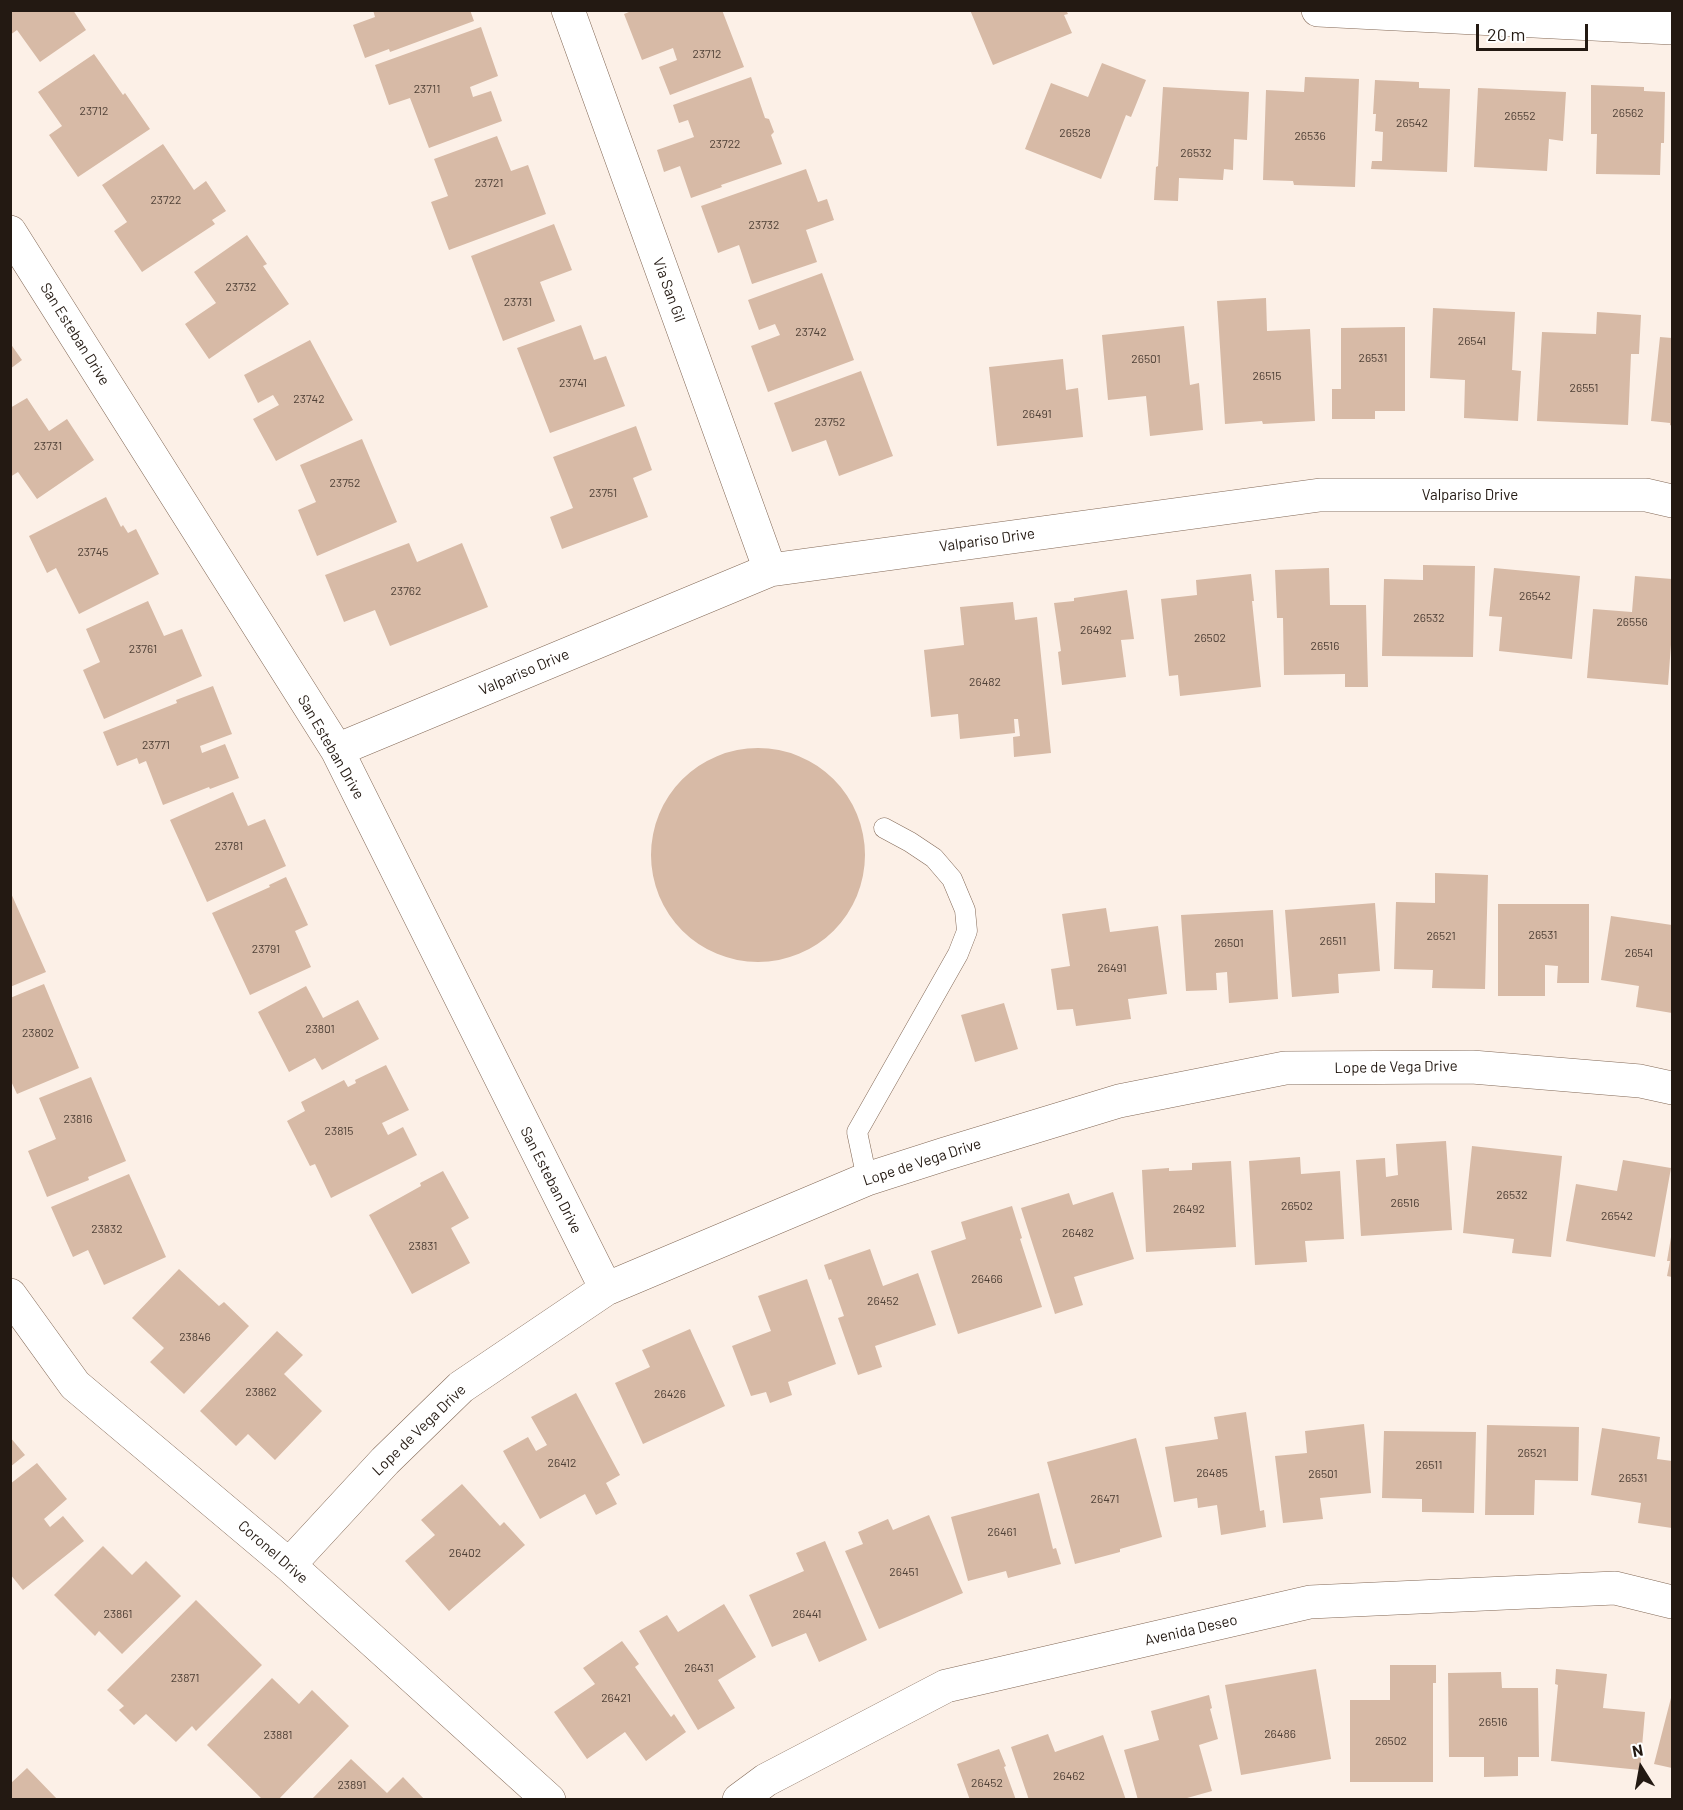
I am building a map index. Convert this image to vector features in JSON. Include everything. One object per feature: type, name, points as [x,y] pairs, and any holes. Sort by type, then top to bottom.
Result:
[{"type":"street","name":"Via San Gil","points":[[568,10],[770,570]]},
{"type":"street","points":[[1318,10],[1672,28]]},
{"type":"street","name":"San Esteban Drive","points":[[10,232],[337,750],[606,1289]]},
{"type":"street","name":"Valpariso Drive","points":[[337,750],[770,570],[1320,495],[1646,495],[1672,501]]},
{"type":"street","name":"Lope de Vega Drive","points":[[289,1565],[385,1461],[460,1387],[606,1289],[867,1179],[1119,1101],[1285,1068],[1472,1066],[1641,1081],[1672,1088]]},
{"type":"street","name":"Coronel Drive","points":[[10,1295],[75,1385],[289,1565],[549,1800]]},
{"type":"street","name":"Avenida Deseo","points":[[739,1800],[766,1780],[946,1686],[1310,1602],[1615,1588],[1672,1602]]},
{"type":"lane","points":[[867,1179],[857,1132],[958,954],[967,931],[964,910],[952,879],[934,858],[884,828]]},
{"type":"building","points":[[10,10],[73,10],[86,30],[40,62],[17,30],[10,35]]},
{"type":"building","points":[[373,10],[470,10],[474,21],[390,52],[389,49],[365,58],[353,25],[375,17]]},
{"type":"building","points":[[634,10],[722,10],[744,67],[670,95],[659,67],[677,60],[673,48],[642,60],[624,14]]},
{"type":"building","points":[[970,10],[1066,10],[1068,14],[1064,15],[1072,33],[993,65]]},
{"type":"building","points":[[481,27],[498,76],[470,87],[473,97],[491,91],[502,121],[429,148],[410,98],[389,105],[375,65]]},
{"type":"building","points":[[94,54],[150,129],[78,177],[49,135],[62,126],[38,92]]},
{"type":"building","points":[[1102,63],[1146,80],[1131,117],[1126,115],[1101,179],[1025,149],[1051,83],[1088,97]]},
{"type":"building","points":[[751,77],[765,118],[769,119],[774,132],[771,135],[782,164],[691,198],[680,166],[664,172],[657,150],[694,137],[688,120],[679,123],[673,105]]},
{"type":"building","points":[[1305,77],[1359,79],[1355,187],[1294,185],[1293,181],[1263,180],[1266,90],[1304,92]]},
{"type":"building","points":[[1375,80],[1419,82],[1419,88],[1450,89],[1447,172],[1371,169],[1372,161],[1382,161],[1383,132],[1375,131],[1376,114],[1373,114]]},
{"type":"building","points":[[1591,85],[1644,87],[1644,91],[1665,92],[1664,143],[1661,143],[1660,175],[1596,174],[1597,134],[1591,134]]},
{"type":"building","points":[[1163,87],[1249,92],[1247,140],[1234,139],[1233,170],[1224,169],[1223,180],[1179,178],[1178,201],[1154,200]]},
{"type":"building","points":[[1478,88],[1566,92],[1563,141],[1549,139],[1547,171],[1474,167]]},
{"type":"building","points":[[497,136],[511,171],[528,165],[546,214],[449,250],[431,202],[448,196],[434,159]]},
{"type":"building","points":[[163,144],[194,190],[206,181],[226,211],[212,220],[215,224],[142,272],[114,231],[127,222],[102,185]]},
{"type":"building","points":[[806,169],[818,202],[827,199],[834,220],[806,230],[817,262],[752,284],[739,245],[718,253],[701,206]]},
{"type":"building","points":[[554,224],[572,270],[540,282],[555,321],[503,341],[471,256]]},
{"type":"building","points":[[247,235],[267,264],[263,266],[289,304],[209,359],[185,324],[216,303],[194,272]]},
{"type":"building","points":[[822,273],[854,360],[768,392],[751,346],[780,335],[775,324],[759,330],[748,300]]},
{"type":"building","points":[[1266,298],[1267,331],[1310,329],[1315,421],[1225,424],[1217,301]]},
{"type":"building","points":[[1433,308],[1515,312],[1512,370],[1521,371],[1518,421],[1464,418],[1465,380],[1430,378]]},
{"type":"building","points":[[1597,312],[1641,315],[1639,354],[1631,354],[1628,425],[1537,421],[1542,332],[1596,334]]},
{"type":"building","points":[[581,325],[594,360],[606,356],[625,406],[550,433],[517,348]]},
{"type":"building","points":[[1184,326],[1190,385],[1199,383],[1203,430],[1150,436],[1146,396],[1108,400],[1102,335]]},
{"type":"building","points":[[1405,327],[1405,411],[1375,411],[1375,419],[1332,419],[1332,389],[1341,389],[1341,328]]},
{"type":"building","points":[[1660,337],[1672,338],[1672,426],[1670,423],[1651,421]]},
{"type":"building","points":[[310,340],[353,420],[276,461],[253,419],[279,405],[273,395],[258,403],[244,375]]},
{"type":"building","points":[[10,343],[22,360],[10,369]]},
{"type":"building","points":[[1063,359],[1066,390],[1078,388],[1083,437],[997,446],[989,367]]},
{"type":"building","points":[[861,371],[893,456],[839,476],[826,440],[792,452],[774,403]]},
{"type":"building","points":[[27,398],[49,431],[67,419],[94,460],[37,499],[18,472],[10,477],[10,408]]},
{"type":"building","points":[[636,426],[652,470],[633,478],[648,517],[562,549],[550,517],[573,508],[553,457]]},
{"type":"building","points":[[362,439],[397,522],[317,556],[298,510],[316,502],[300,465]]},
{"type":"building","points":[[106,497],[121,527],[123,525],[128,533],[136,529],[159,574],[79,614],[56,568],[47,573],[29,536]]},
{"type":"building","points":[[409,543],[417,562],[462,543],[488,607],[390,646],[375,610],[344,622],[325,575]]},
{"type":"building","points":[[1423,565],[1475,566],[1473,657],[1382,656],[1384,579],[1423,580]]},
{"type":"building","points":[[1329,568],[1330,605],[1366,605],[1368,687],[1345,687],[1345,674],[1284,675],[1283,618],[1277,618],[1275,570]]},
{"type":"building","points":[[1494,568],[1580,576],[1572,659],[1499,651],[1502,617],[1489,616]]},
{"type":"building","points":[[1251,574],[1261,687],[1180,696],[1178,675],[1169,676],[1161,599],[1197,595],[1196,580]]},
{"type":"building","points":[[1635,576],[1672,579],[1672,631],[1668,685],[1587,678],[1593,609],[1632,612]]},
{"type":"building","points":[[1127,590],[1134,639],[1121,640],[1126,677],[1062,685],[1058,652],[1061,651],[1054,603]]},
{"type":"building","points":[[148,601],[164,636],[182,629],[202,676],[104,719],[83,670],[100,662],[86,629]]},
{"type":"building","points":[[1013,602],[1015,620],[1037,617],[1051,753],[1014,757],[1013,737],[1020,736],[1018,719],[1014,719],[1015,733],[960,739],[958,714],[931,717],[924,650],[964,645],[960,607]]},
{"type":"building","points":[[213,686],[232,734],[200,746],[202,753],[225,744],[239,778],[163,805],[146,761],[139,764],[137,758],[117,766],[103,732]]},
{"type":"building","points":[[758,748],[779,750],[799,756],[834,779],[857,814],[863,834],[865,855],[863,876],[857,896],[834,931],[799,954],[779,960],[758,962],[737,960],[717,954],[682,931],[659,896],[653,876],[651,855],[653,834],[659,814],[682,779],[717,756],[737,750]]},
{"type":"building","points":[[233,792],[248,826],[265,819],[286,866],[207,902],[170,820]]},
{"type":"building","points":[[1435,873],[1488,875],[1485,989],[1432,988],[1433,970],[1394,969],[1396,902],[1435,903]]},
{"type":"building","points":[[286,877],[308,925],[295,931],[311,967],[250,995],[212,913],[270,887],[269,885]]},
{"type":"building","points":[[10,891],[46,972],[10,987]]},
{"type":"building","points":[[1375,903],[1380,971],[1338,974],[1339,993],[1292,997],[1285,910]]},
{"type":"building","points":[[1498,904],[1589,904],[1589,983],[1557,983],[1558,966],[1545,965],[1545,996],[1498,996]]},
{"type":"building","points":[[1106,908],[1110,932],[1158,926],[1167,994],[1128,999],[1131,1019],[1076,1026],[1073,1009],[1057,1010],[1051,969],[1070,966],[1062,914]]},
{"type":"building","points":[[1273,910],[1278,999],[1229,1003],[1227,972],[1216,973],[1217,990],[1186,991],[1181,915]]},
{"type":"building","points":[[1611,916],[1672,925],[1672,1013],[1636,1007],[1639,986],[1601,980]]},
{"type":"building","points":[[44,984],[79,1068],[17,1094],[10,1079],[10,998]]},
{"type":"building","points":[[306,986],[323,1018],[358,1000],[379,1039],[322,1070],[315,1058],[289,1072],[258,1012]]},
{"type":"building","points":[[1004,1003],[1018,1049],[975,1062],[961,1015]]},
{"type":"building","points":[[386,1065],[409,1110],[382,1123],[388,1135],[403,1127],[417,1155],[331,1198],[315,1164],[310,1166],[287,1121],[305,1111],[301,1102],[344,1080],[348,1087],[356,1083],[355,1080]]},
{"type":"building","points":[[91,1077],[126,1161],[88,1177],[89,1180],[47,1197],[28,1151],[56,1139],[39,1098]]},
{"type":"building","points":[[1446,1141],[1452,1230],[1361,1236],[1356,1160],[1385,1158],[1386,1177],[1398,1175],[1396,1144]]},
{"type":"building","points":[[1472,1146],[1562,1156],[1551,1257],[1512,1253],[1514,1239],[1463,1233]]},
{"type":"building","points":[[1300,1157],[1301,1174],[1340,1171],[1344,1239],[1305,1241],[1307,1262],[1255,1265],[1249,1161]]},
{"type":"building","points":[[1623,1160],[1671,1168],[1655,1257],[1566,1241],[1576,1184],[1617,1191]]},
{"type":"building","points":[[1231,1161],[1236,1247],[1146,1252],[1142,1170],[1169,1168],[1169,1171],[1192,1170],[1192,1163]]},
{"type":"building","points":[[443,1171],[469,1218],[451,1228],[470,1263],[412,1294],[369,1215]]},
{"type":"building","points":[[129,1174],[166,1257],[104,1285],[88,1250],[73,1257],[51,1207]]},
{"type":"building","points":[[1113,1192],[1134,1259],[1074,1277],[1083,1305],[1055,1314],[1021,1208],[1069,1193],[1073,1205]]},
{"type":"building","points":[[1012,1206],[1042,1307],[958,1334],[931,1251],[966,1239],[961,1222]]},
{"type":"building","points":[[1672,1237],[1672,1277],[1667,1276]]},
{"type":"building","points":[[870,1249],[883,1286],[918,1273],[936,1325],[875,1346],[882,1367],[858,1375],[838,1318],[844,1316],[824,1265]]},
{"type":"building","points":[[179,1269],[219,1306],[224,1302],[249,1326],[184,1394],[150,1362],[164,1348],[132,1318]]},
{"type":"building","points":[[807,1279],[836,1364],[788,1382],[792,1395],[770,1403],[766,1392],[751,1396],[732,1346],[771,1331],[758,1296]]},
{"type":"building","points":[[690,1329],[725,1406],[643,1444],[615,1383],[650,1367],[642,1350]]},
{"type":"building","points":[[277,1331],[303,1355],[284,1374],[322,1411],[275,1460],[248,1434],[236,1446],[200,1411]]},
{"type":"building","points":[[576,1393],[620,1475],[606,1483],[617,1504],[596,1515],[585,1494],[540,1519],[503,1451],[528,1437],[536,1451],[547,1445],[531,1417]]},
{"type":"building","points":[[1246,1412],[1260,1511],[1264,1510],[1266,1527],[1221,1535],[1217,1505],[1198,1508],[1197,1498],[1174,1502],[1165,1447],[1218,1439],[1214,1417]]},
{"type":"building","points":[[1364,1424],[1371,1493],[1320,1498],[1323,1519],[1283,1523],[1275,1456],[1307,1453],[1305,1431]]},
{"type":"building","points":[[1487,1425],[1579,1427],[1578,1481],[1535,1480],[1534,1515],[1485,1515]]},
{"type":"building","points":[[1602,1428],[1660,1437],[1657,1459],[1672,1461],[1672,1528],[1638,1523],[1641,1503],[1591,1495]]},
{"type":"building","points":[[1384,1431],[1476,1432],[1474,1513],[1422,1512],[1422,1499],[1382,1498]]},
{"type":"building","points":[[10,1437],[25,1455],[10,1467]]},
{"type":"building","points":[[1136,1438],[1162,1537],[1120,1549],[1120,1552],[1075,1564],[1047,1462]]},
{"type":"building","points":[[37,1463],[67,1499],[44,1519],[50,1527],[63,1516],[84,1541],[23,1590],[10,1574],[10,1484]]},
{"type":"building","points":[[462,1484],[500,1526],[504,1522],[525,1545],[449,1611],[405,1561],[435,1535],[421,1520]]},
{"type":"building","points":[[1039,1493],[1053,1549],[1056,1548],[1061,1564],[1008,1578],[1006,1571],[968,1581],[951,1517]]},
{"type":"building","points":[[929,1515],[963,1593],[879,1629],[845,1551],[863,1544],[858,1532],[888,1519],[893,1530]]},
{"type":"building","points":[[825,1541],[867,1640],[819,1662],[806,1633],[772,1647],[749,1595],[804,1571],[796,1553]]},
{"type":"building","points":[[103,1546],[132,1575],[146,1561],[181,1596],[122,1654],[99,1631],[95,1636],[54,1595]]},
{"type":"building","points":[[196,1600],[262,1665],[196,1731],[192,1726],[176,1742],[146,1714],[134,1725],[119,1710],[124,1706],[107,1690]]},
{"type":"building","points":[[724,1604],[756,1657],[718,1680],[735,1708],[698,1730],[639,1631],[667,1615],[678,1632]]},
{"type":"building","points":[[622,1641],[639,1664],[635,1667],[671,1717],[674,1714],[686,1732],[646,1761],[625,1732],[587,1759],[554,1712],[595,1684],[583,1668]]},
{"type":"building","points":[[1390,1665],[1436,1665],[1436,1683],[1433,1683],[1433,1782],[1350,1782],[1350,1700],[1390,1700]]},
{"type":"building","points":[[1316,1669],[1331,1759],[1241,1775],[1225,1685]]},
{"type":"building","points":[[1556,1669],[1607,1674],[1603,1708],[1645,1712],[1640,1770],[1551,1761],[1558,1685],[1555,1684]]},
{"type":"building","points":[[1501,1672],[1502,1688],[1538,1688],[1539,1757],[1518,1757],[1518,1776],[1484,1777],[1484,1757],[1449,1757],[1448,1673]]},
{"type":"building","points":[[272,1678],[299,1704],[312,1690],[349,1726],[278,1800],[263,1800],[207,1745]]},
{"type":"building","points":[[1672,1694],[1672,1768],[1654,1764]]},
{"type":"building","points":[[1209,1695],[1212,1708],[1210,1709],[1218,1739],[1199,1745],[1212,1791],[1180,1800],[1138,1800],[1124,1750],[1159,1740],[1151,1711]]},
{"type":"building","points":[[1048,1734],[1055,1752],[1103,1735],[1126,1800],[1029,1800],[1011,1747]]},
{"type":"building","points":[[999,1749],[1016,1800],[970,1800],[957,1764]]},
{"type":"building","points":[[351,1759],[387,1793],[403,1777],[425,1800],[311,1800]]},
{"type":"building","points":[[27,1768],[58,1800],[10,1800],[10,1784]]}]
